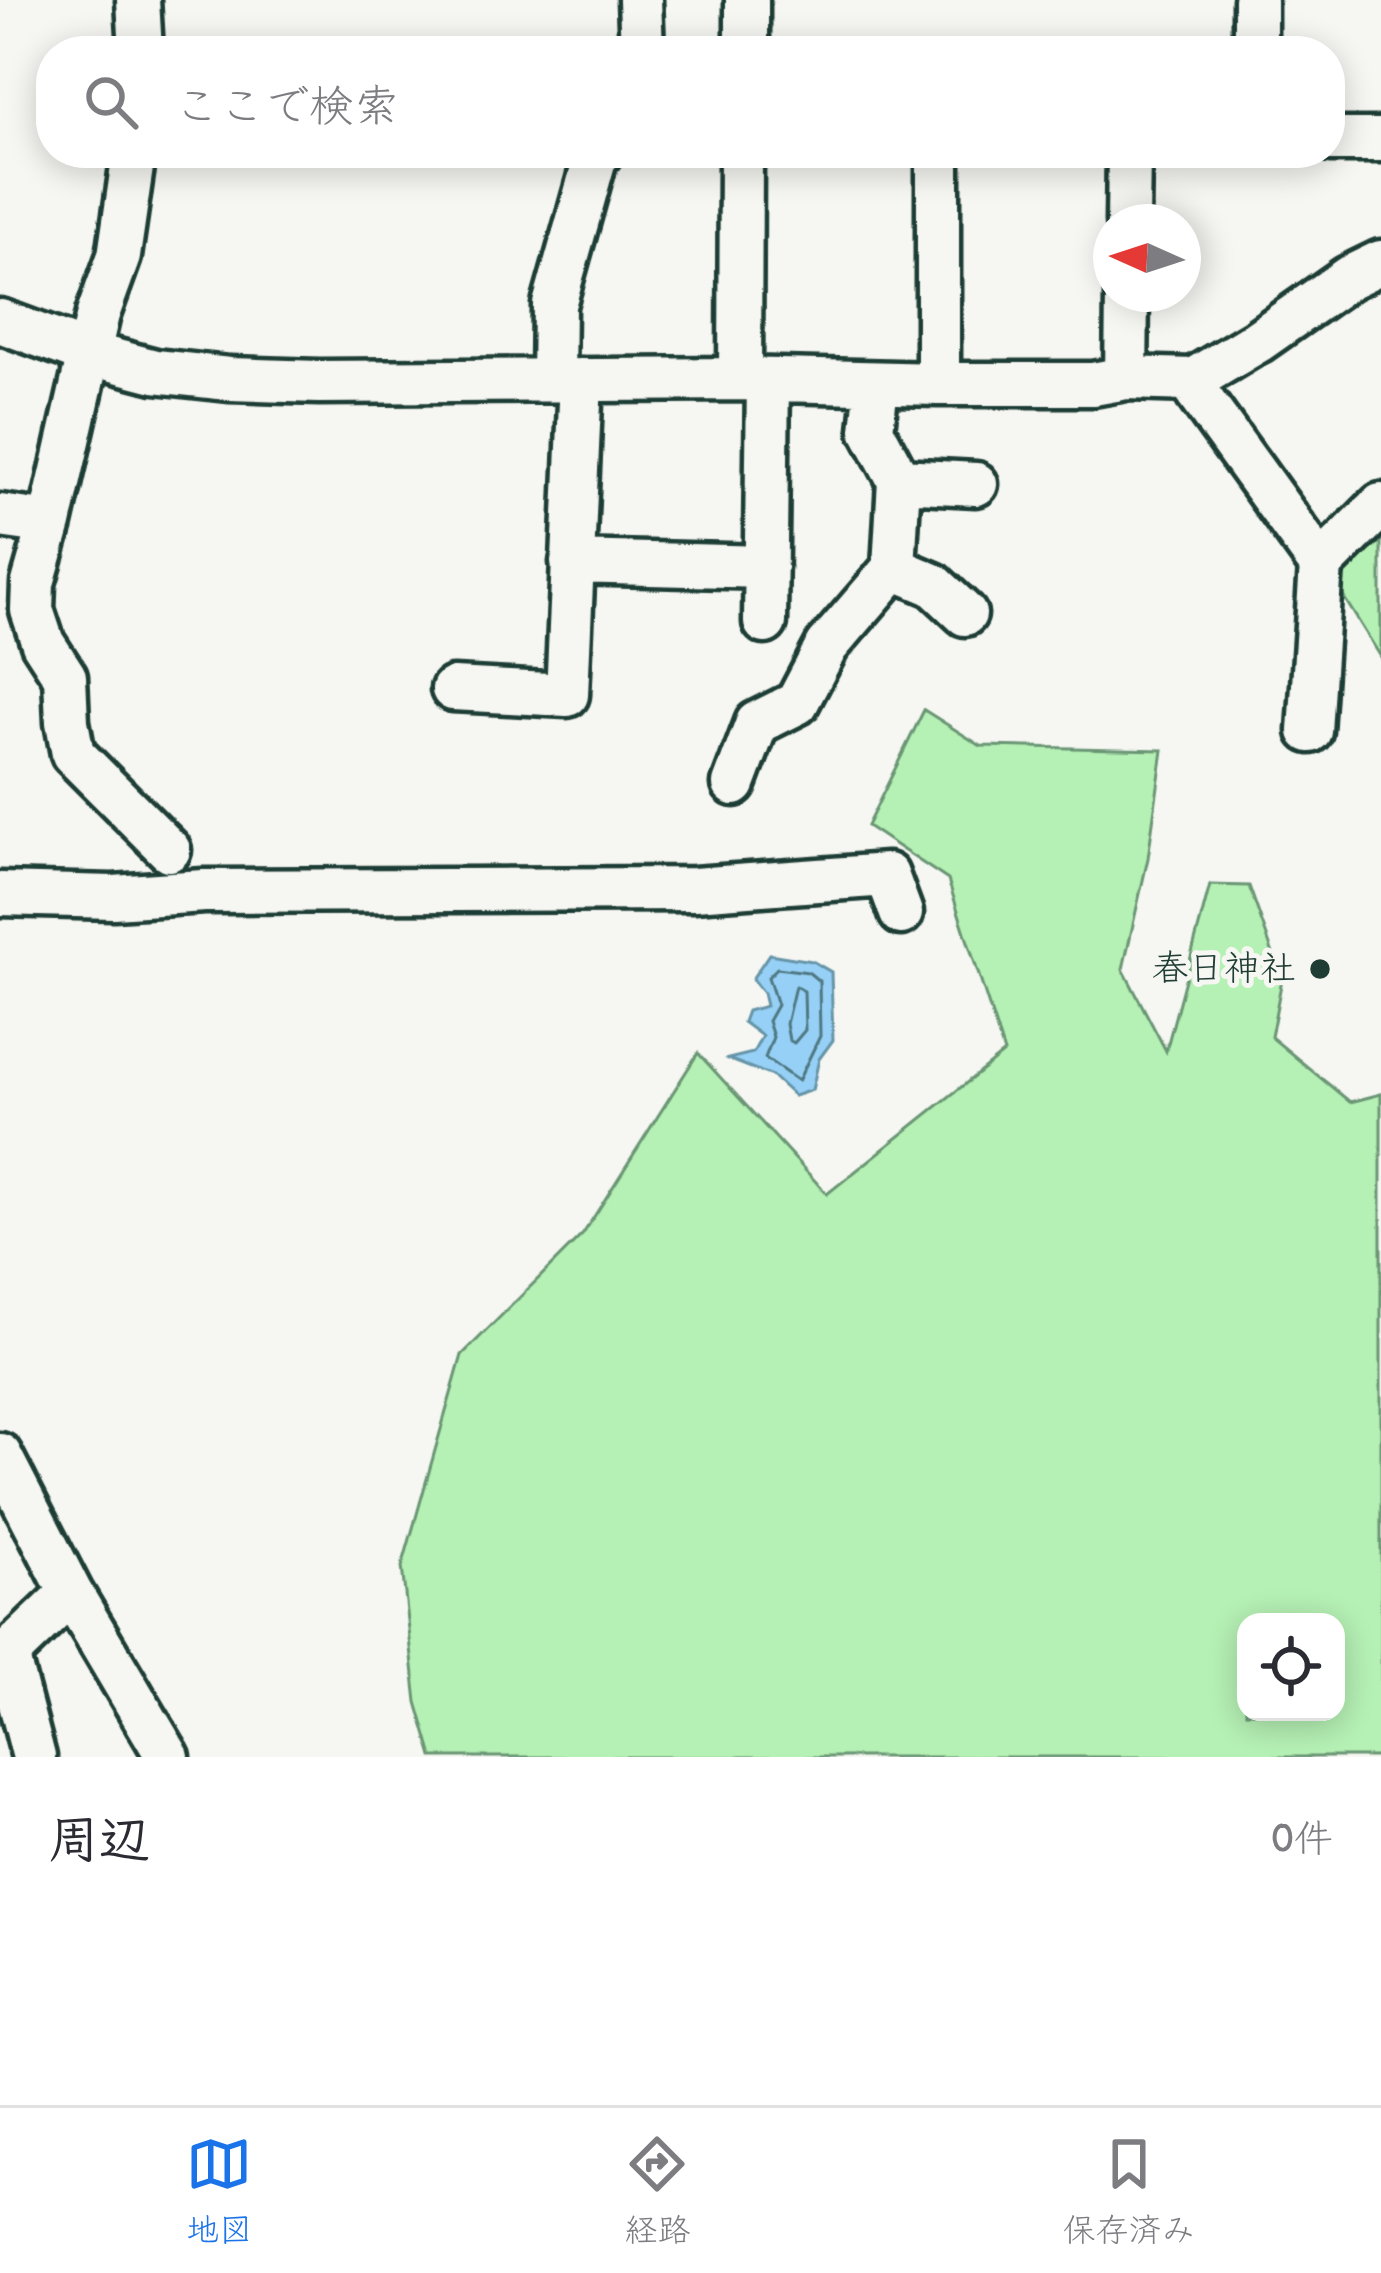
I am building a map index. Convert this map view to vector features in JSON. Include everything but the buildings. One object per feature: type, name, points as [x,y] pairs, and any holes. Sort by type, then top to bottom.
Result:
[{"type":"street","points":[[139,0],[140,36]]},
{"type":"street","points":[[640,0],[641,36]]},
{"type":"street","points":[[746,0],[747,36]]},
{"type":"street","points":[[1255,0],[1255,36]]},
{"type":"street","points":[[1345,140],[1381,140]]},
{"type":"street","points":[[132,168],[119,256],[98,314],[33,583],[32,610],[43,643],[65,677],[73,754],[169,850]]},
{"type":"street","points":[[453,689],[567,695],[572,562],[567,380],[554,305],[592,168]]},
{"type":"street","points":[[742,168],[766,567],[765,622]]},
{"type":"street","points":[[938,168],[938,384]]},
{"type":"street","points":[[1128,204],[1129,168]]},
{"type":"street","points":[[0,321],[90,354],[155,371],[229,379],[754,379],[938,384],[1093,383],[1126,377],[1193,380],[1348,278],[1381,262]]},
{"type":"street","points":[[1126,377],[1127,312]]},
{"type":"street","points":[[1193,380],[1197,393],[1321,565],[1310,731]]},
{"type":"street","points":[[734,784],[757,723],[797,703],[827,646],[894,568],[899,480],[872,430],[877,383]]},
{"type":"street","points":[[899,480],[976,484]]},
{"type":"street","points":[[1321,565],[1381,505]]},
{"type":"street","points":[[0,516],[50,524]]},
{"type":"street","points":[[572,562],[766,567]]},
{"type":"street","points":[[894,568],[934,585],[965,614]]},
{"type":"street","points":[[0,894],[113,897],[204,891],[694,889],[887,875],[901,913]]},
{"type":"street","points":[[0,1455],[71,1593],[168,1757]]},
{"type":"street","points":[[34,1757],[4,1658],[71,1593]]},
{"type":"green space","points":[[1381,541],[1381,657],[1333,580]]},
{"type":"green space","points":[[924,710],[981,746],[1163,750],[1148,858],[1123,969],[1166,1051],[1210,885],[1249,886],[1282,979],[1271,1037],[1350,1102],[1381,1094],[1381,1757],[433,1757],[417,1702],[402,1567],[462,1355],[583,1234],[698,1053],[827,1194],[1004,1053],[948,880],[867,826]]},
{"type":"water","points":[[769,954],[812,961],[831,972],[833,1040],[819,1059],[812,1090],[794,1096],[772,1076],[728,1059],[753,1053],[762,1036],[743,1022],[747,1011],[766,1006],[752,979]]},
{"type":"place","name":"春日神社","points":[[1320,969]]}]
